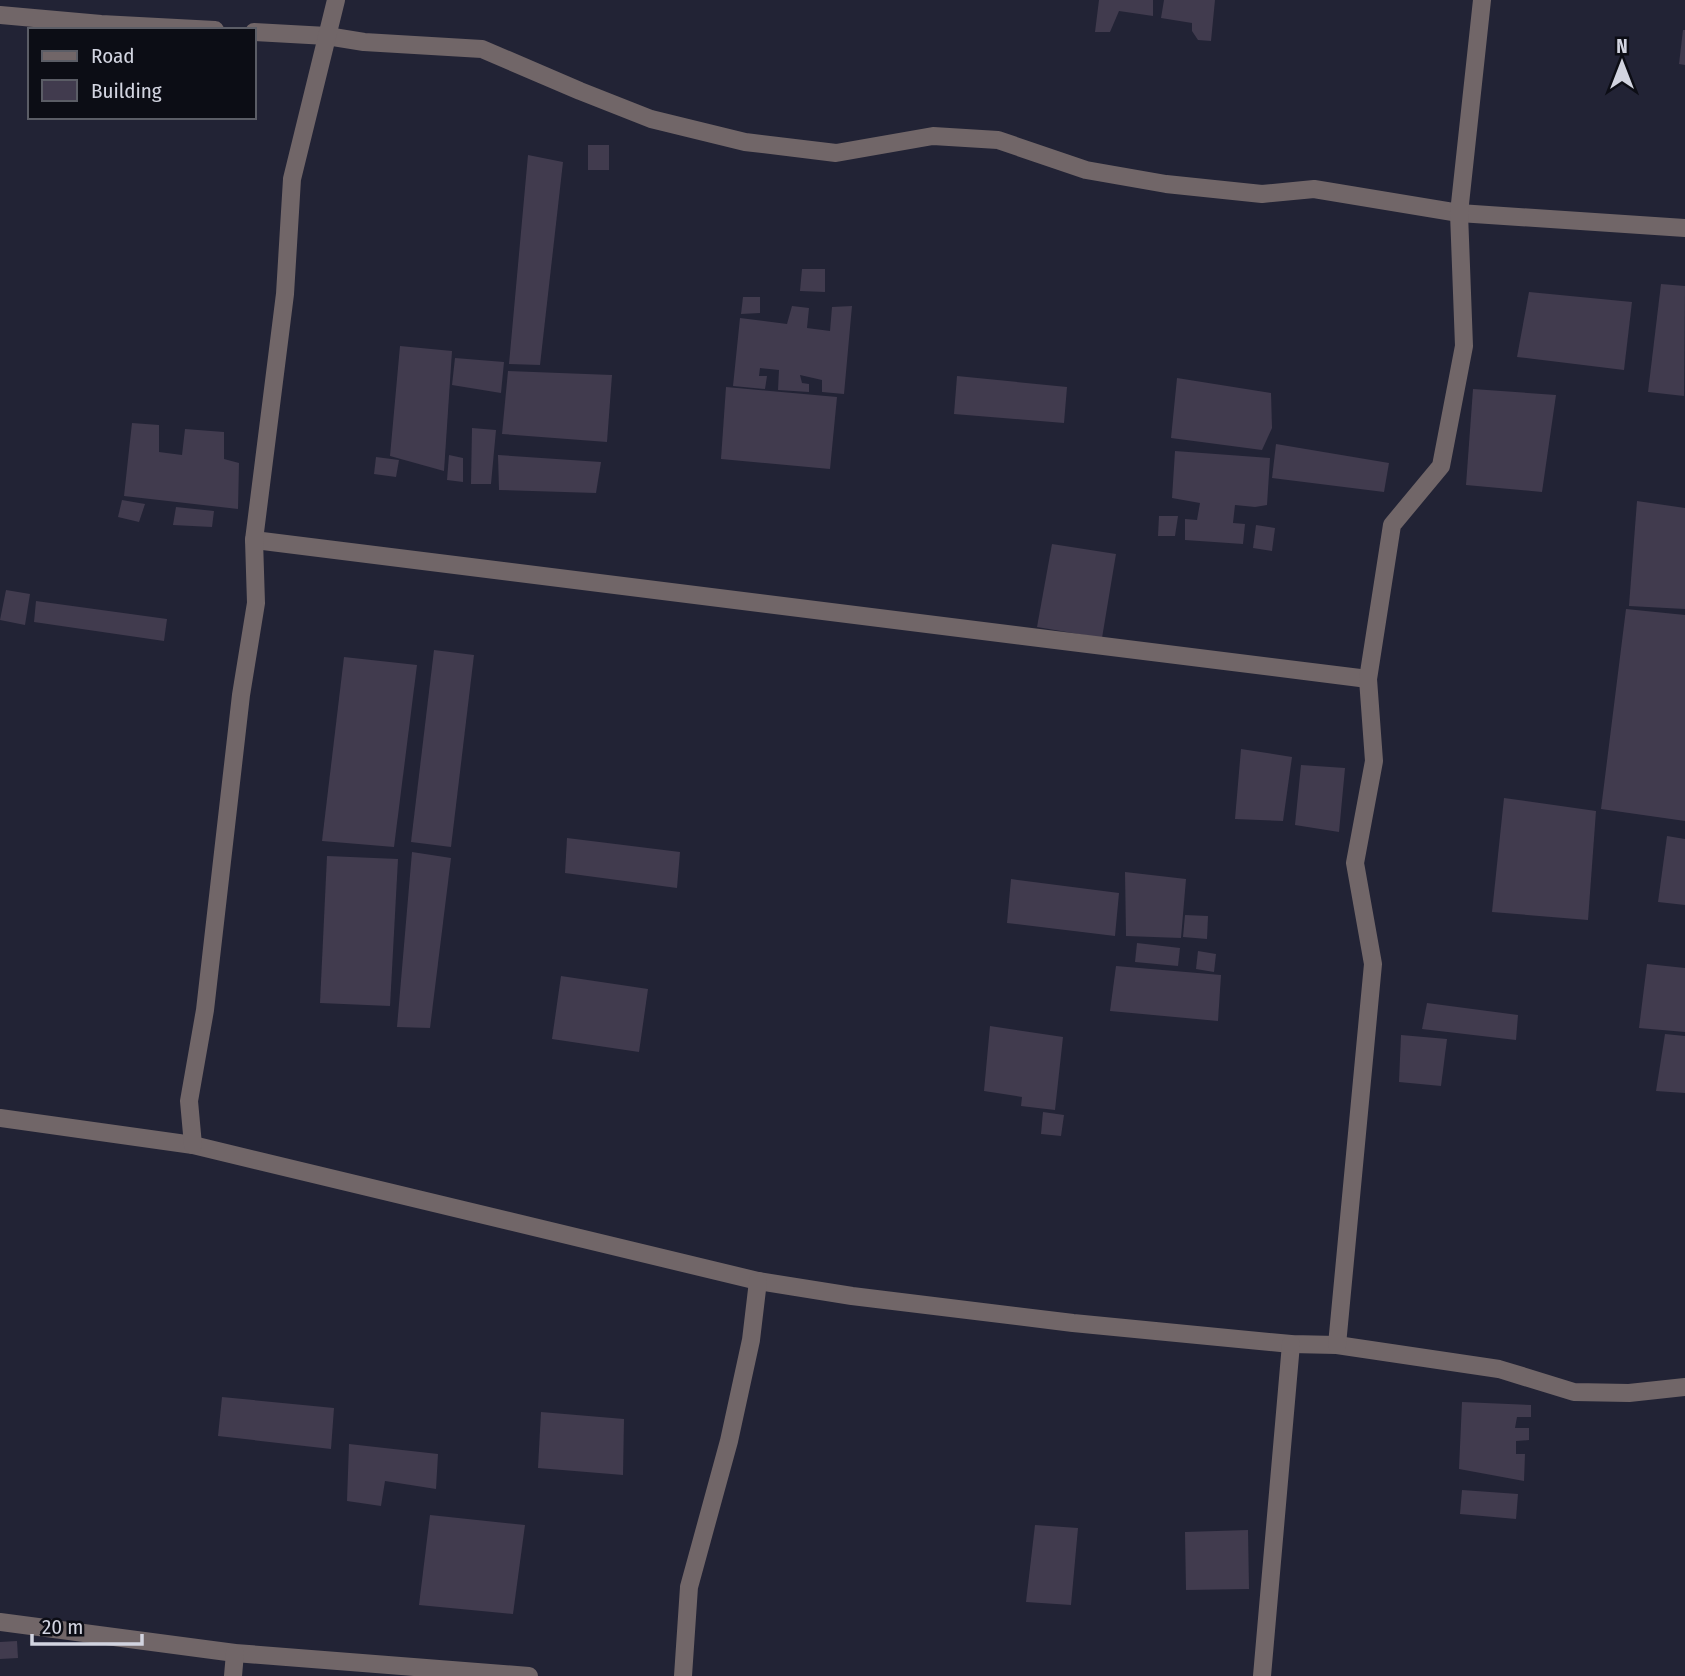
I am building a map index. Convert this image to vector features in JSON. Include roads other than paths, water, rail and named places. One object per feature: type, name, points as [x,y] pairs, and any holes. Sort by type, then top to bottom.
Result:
[{"type":"street","points":[[193,1145],[189,1101],[205,1010],[242,695],[256,603],[254,540],[285,294],[292,179],[336,0]]},
{"type":"street","points":[[1337,1345],[1373,964],[1355,863],[1374,761],[1368,679],[1392,525],[1441,466],[1464,346],[1459,213],[1482,0]]},
{"type":"street","points":[[0,15],[177,28]]},
{"type":"street","points":[[256,32],[482,49],[651,119],[745,142],[836,153],[933,136],[998,140],[1086,170],[1166,184],[1262,194],[1314,189],[1459,213],[1685,228]]},
{"type":"street","points":[[254,540],[1368,679]]},
{"type":"street","points":[[0,1118],[193,1145],[758,1281],[852,1296],[1073,1323],[1290,1344],[1337,1345],[1499,1369],[1574,1392],[1629,1393],[1685,1387]]},
{"type":"street","points":[[683,1676],[689,1587],[729,1441],[751,1340],[758,1281]]},
{"type":"street","points":[[1262,1676],[1290,1344]]},
{"type":"street","points":[[0,1622],[235,1653],[529,1676]]},
{"type":"street","points":[[233,1676],[235,1653]]}]
